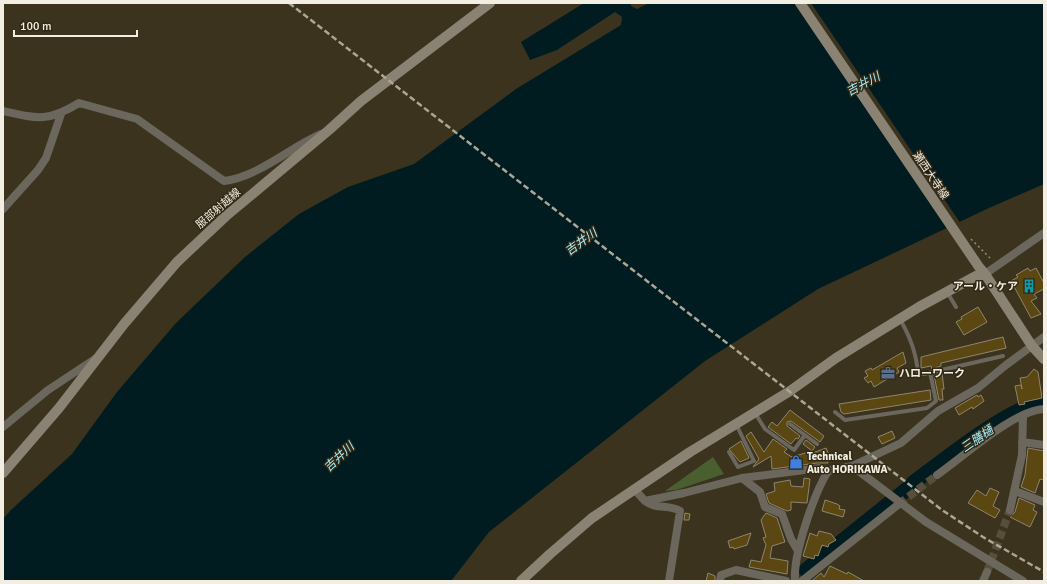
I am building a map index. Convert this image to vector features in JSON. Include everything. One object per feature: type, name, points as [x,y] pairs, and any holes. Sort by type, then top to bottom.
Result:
[{"type":"main road","name":"服部射越線","points":[[3,473],[59,408],[96,359],[177,262],[226,216],[388,80],[490,3]]},
{"type":"main road","name":"瀬西大寺線","points":[[800,3],[1032,346],[1044,359]]},
{"type":"main road","points":[[522,581],[550,554],[592,518],[690,452],[755,412],[900,318],[976,276],[982,270]]},
{"type":"street","points":[[3,111],[36,118],[61,114],[80,103],[137,118],[224,181],[241,179],[303,142],[329,130]]},
{"type":"street","points":[[3,208],[38,170],[46,158],[61,114]]},
{"type":"street","points":[[982,270],[1044,233]]},
{"type":"street","points":[[645,500],[684,493],[742,478],[820,468],[828,471],[852,466],[901,443],[938,411],[978,388],[1006,364],[1044,337]]},
{"type":"street","points":[[3,427],[48,390],[96,359]]},
{"type":"street","points":[[937,475],[1011,421],[1035,410],[1044,409]]},
{"type":"street","points":[[1010,510],[1019,472],[1023,416]]},
{"type":"street","points":[[1022,442],[1044,445]]},
{"type":"street","points":[[852,466],[896,500],[950,537],[1023,581]]},
{"type":"street","points":[[795,581],[794,571],[798,551],[819,490],[828,471]]},
{"type":"street","points":[[742,478],[760,492],[765,507],[782,514],[798,551]]},
{"type":"street","points":[[635,490],[652,506],[676,509],[680,511],[669,581]]},
{"type":"street","points":[[1015,491],[1044,502]]},
{"type":"street","points":[[804,581],[896,500]]},
{"type":"street","points":[[720,581],[722,575],[736,570],[786,581]]},
{"type":"street","points":[[983,581],[986,572]]},
{"type":"lane","points":[[946,292],[956,307]]},
{"type":"lane","points":[[900,318],[911,340],[917,358],[918,372],[924,374],[1003,356]]},
{"type":"lane","points":[[835,412],[845,420],[927,408],[936,401],[930,372]]},
{"type":"lane","points":[[755,412],[765,429],[794,450],[805,434]]},
{"type":"lane","points":[[729,452],[738,467],[754,461],[736,424]]},
{"type":"lane","points":[[790,424],[817,444]]},
{"type":"green space","points":[[713,457],[724,474],[676,490],[665,491]]},
{"type":"water","name":"吉井川","points":[[584,3],[631,3],[631,6],[637,9],[649,3],[1044,3],[1044,184],[989,208],[818,289],[705,361],[489,532],[451,581],[3,581],[3,519],[72,454],[117,392],[176,323],[245,257],[299,214],[348,187],[414,164],[516,89],[621,25],[622,17],[615,12],[557,50],[530,60],[521,42]]},
{"type":"pier","points":[[795,3],[811,3],[961,224],[948,230]]},
{"type":"building","name":"アール・ケア","points":[[1028,268],[1030,271],[1036,268],[1044,283],[1044,289],[1034,294],[1037,298],[1031,301],[1041,314],[1031,318],[1011,281],[1018,277],[1016,275]]},
{"type":"building","points":[[978,307],[987,322],[964,335],[956,322],[962,319],[961,317]]},
{"type":"building","points":[[1003,337],[1006,348],[941,363],[941,366],[932,369],[931,366],[921,368],[921,357]]},
{"type":"building","points":[[903,352],[906,363],[897,368],[899,372],[874,387],[871,381],[868,383],[864,378],[868,376],[865,371],[871,368],[872,370]]},
{"type":"building","points":[[1034,369],[1038,372],[1042,398],[1024,402],[1025,404],[1019,405],[1015,386],[1021,385],[1022,389],[1020,378],[1027,377]]},
{"type":"building","points":[[942,373],[944,389],[942,389],[943,400],[939,400],[934,375]]},
{"type":"building","points":[[930,390],[931,400],[844,414],[841,412],[839,404]]},
{"type":"building","points":[[977,395],[978,397],[981,395],[984,401],[973,409],[972,407],[959,415],[955,408]]},
{"type":"building","points":[[790,410],[824,436],[820,442],[791,421],[787,422],[787,426],[800,436],[791,444],[768,427],[772,422],[777,426]]},
{"type":"building","points":[[892,431],[895,438],[882,444],[878,437]]},
{"type":"building","points":[[751,432],[764,452],[773,439],[787,449],[784,452],[792,457],[812,451],[810,454],[826,448],[830,457],[827,457],[828,463],[772,469],[771,456],[753,467],[759,459],[746,436]]},
{"type":"building","points":[[806,440],[815,447],[812,451],[803,444]]},
{"type":"building","points":[[741,441],[749,458],[740,462],[729,449]]},
{"type":"building","points":[[1028,448],[1044,451],[1044,480],[1040,479],[1035,493],[1021,487],[1025,475]]},
{"type":"building","points":[[804,478],[810,479],[807,503],[791,502],[791,510],[787,511],[769,503],[766,494],[775,491],[774,483],[790,480],[791,486],[803,487]]},
{"type":"building","points":[[990,488],[999,492],[993,506],[1000,510],[995,518],[968,503],[977,490],[986,496]]},
{"type":"building","points":[[1019,498],[1035,505],[1033,510],[1037,512],[1030,527],[1010,517],[1015,512]]},
{"type":"building","points":[[825,500],[837,504],[840,506],[839,509],[845,510],[843,517],[822,511]]},
{"type":"building","points":[[685,513],[690,514],[689,520],[684,520]]},
{"type":"building","points":[[766,513],[777,518],[785,542],[772,546],[770,558],[788,561],[787,574],[749,567],[751,560],[761,562],[766,545],[763,538],[766,537],[761,520]]},
{"type":"building","points":[[819,531],[831,534],[836,540],[829,544],[828,547],[822,545],[818,556],[815,555],[814,559],[803,556],[810,533],[817,536]]},
{"type":"building","points":[[751,533],[747,545],[734,549],[733,547],[730,548],[728,541]]},
{"type":"building","points":[[830,566],[847,574],[848,572],[864,581],[812,581],[821,573],[824,577]]},
{"type":"building","points":[[708,573],[715,576],[715,581],[706,581]]},
{"type":"waterway","name":"三膳樋","points":[[913,483],[996,423],[1031,406],[1044,403]]},
{"type":"waterway","name":"三膳樋","points":[[806,570],[907,489]]},
{"type":"tunnel","points":[[899,504],[937,475]]},
{"type":"tunnel","points":[[987,572],[1010,510]]},
{"type":"railway","points":[[289,3],[942,510],[983,537],[1044,572]]},
{"type":"place","name":"アール・ケア","points":[[1029,286]]},
{"type":"place","name":"ハローワーク","points":[[888,373]]},
{"type":"place","name":"Technical Auto HORIKAWA","points":[[796,462]]}]
